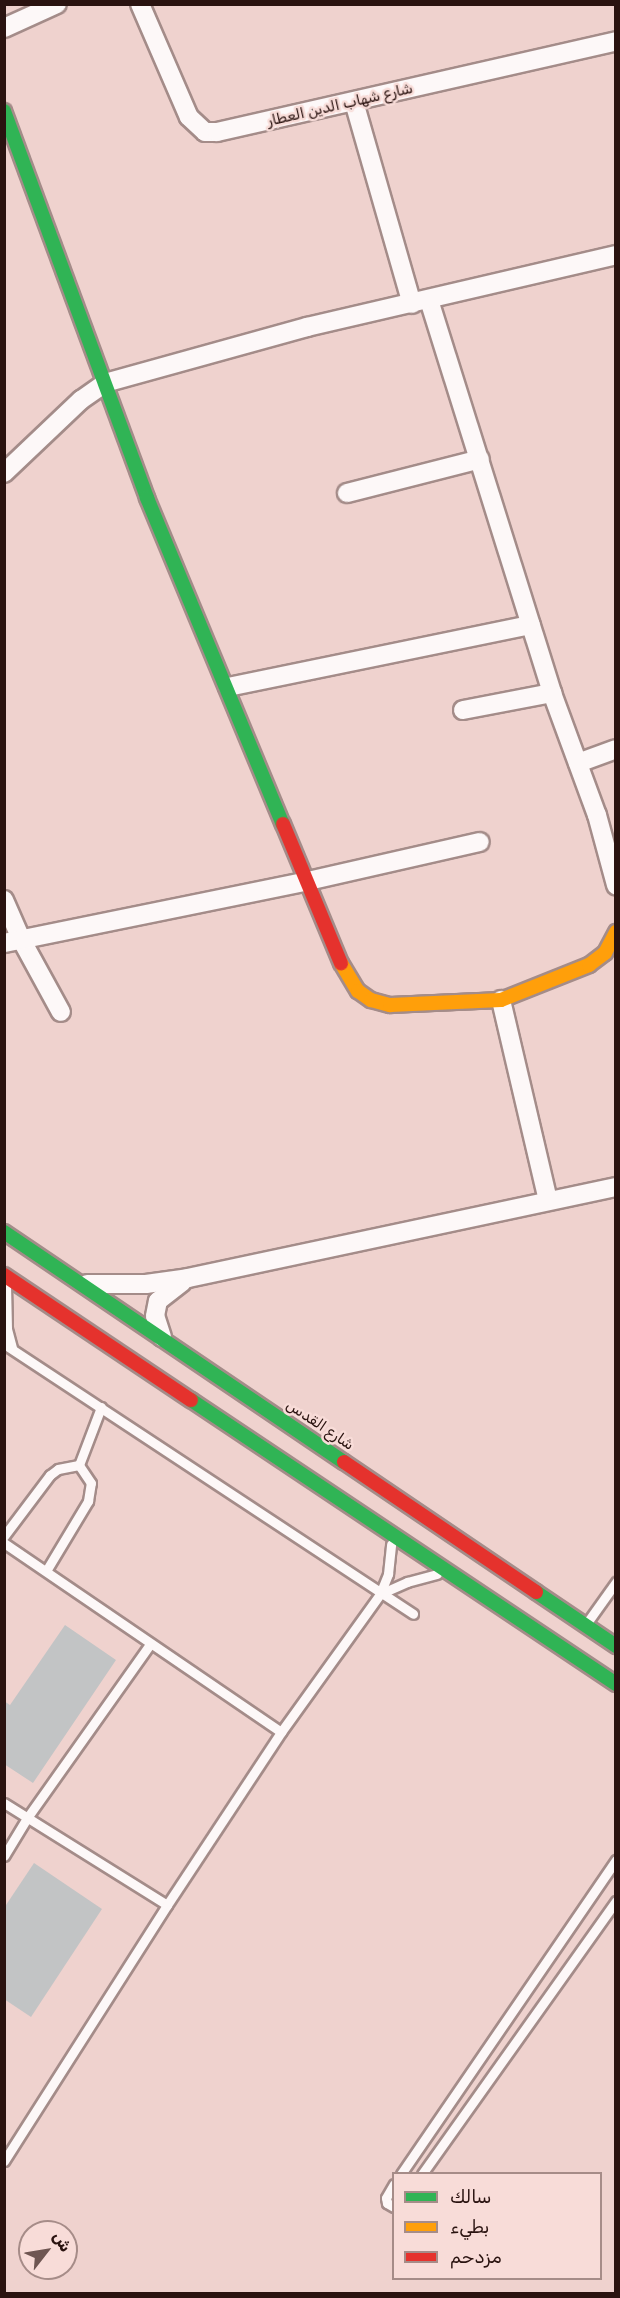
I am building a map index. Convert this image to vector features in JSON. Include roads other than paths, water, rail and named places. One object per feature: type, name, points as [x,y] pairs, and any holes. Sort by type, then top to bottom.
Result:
[{"type":"main road","points":[[4,111],[147,498],[228,687],[344,971],[358,991],[371,1000],[390,1005],[501,1000],[589,965],[605,952],[615,932]]},
{"type":"main road","name":"شارع القدس","points":[[4,1232],[615,1646]]},
{"type":"main road","points":[[5,1276],[615,1684]]},
{"type":"street","points":[[4,28],[57,4]]},
{"type":"street","name":"شارع شهاب الدين العطار","points":[[140,4],[189,117],[205,132],[217,132],[354,102],[615,41]]},
{"type":"street","points":[[354,102],[420,302],[480,459],[552,693],[597,815],[615,885]]},
{"type":"street","points":[[4,473],[81,400],[105,383],[307,327],[615,255]]},
{"type":"street","points":[[347,493],[480,459]]},
{"type":"street","points":[[228,687],[531,625]]},
{"type":"street","points":[[463,710],[552,693]]},
{"type":"street","points":[[579,763],[615,749]]},
{"type":"street","points":[[13,941],[308,881],[480,842]]},
{"type":"street","points":[[4,900],[13,941],[61,1012]]},
{"type":"street","points":[[501,1000],[548,1200]]},
{"type":"street","points":[[81,1283],[135,1285],[188,1278],[615,1187]]},
{"type":"street","points":[[162,1337],[155,1316],[158,1301],[169,1290],[188,1278]]},
{"type":"lane","points":[[5,1276],[9,1347],[412,1614]]},
{"type":"lane","points":[[79,1465],[101,1407]]},
{"type":"lane","points":[[4,1536],[50,1475],[58,1469],[79,1465]]},
{"type":"lane","points":[[46,1571],[88,1501],[91,1483],[79,1465]]},
{"type":"lane","points":[[4,2161],[167,1905],[281,1732],[380,1594],[390,1563],[388,1531]]},
{"type":"lane","points":[[4,1543],[281,1732]]},
{"type":"lane","points":[[380,1594],[421,1578],[450,1573]]},
{"type":"lane","points":[[585,1625],[615,1582]]},
{"type":"lane","points":[[4,1856],[27,1818],[150,1644]]},
{"type":"lane","points":[[4,1803],[167,1905]]},
{"type":"lane","points":[[402,2172],[615,1860]]},
{"type":"lane","points":[[423,2172],[615,1900]]},
{"type":"lane","points":[[392,2186],[386,2198],[387,2203],[392,2206]]}]
